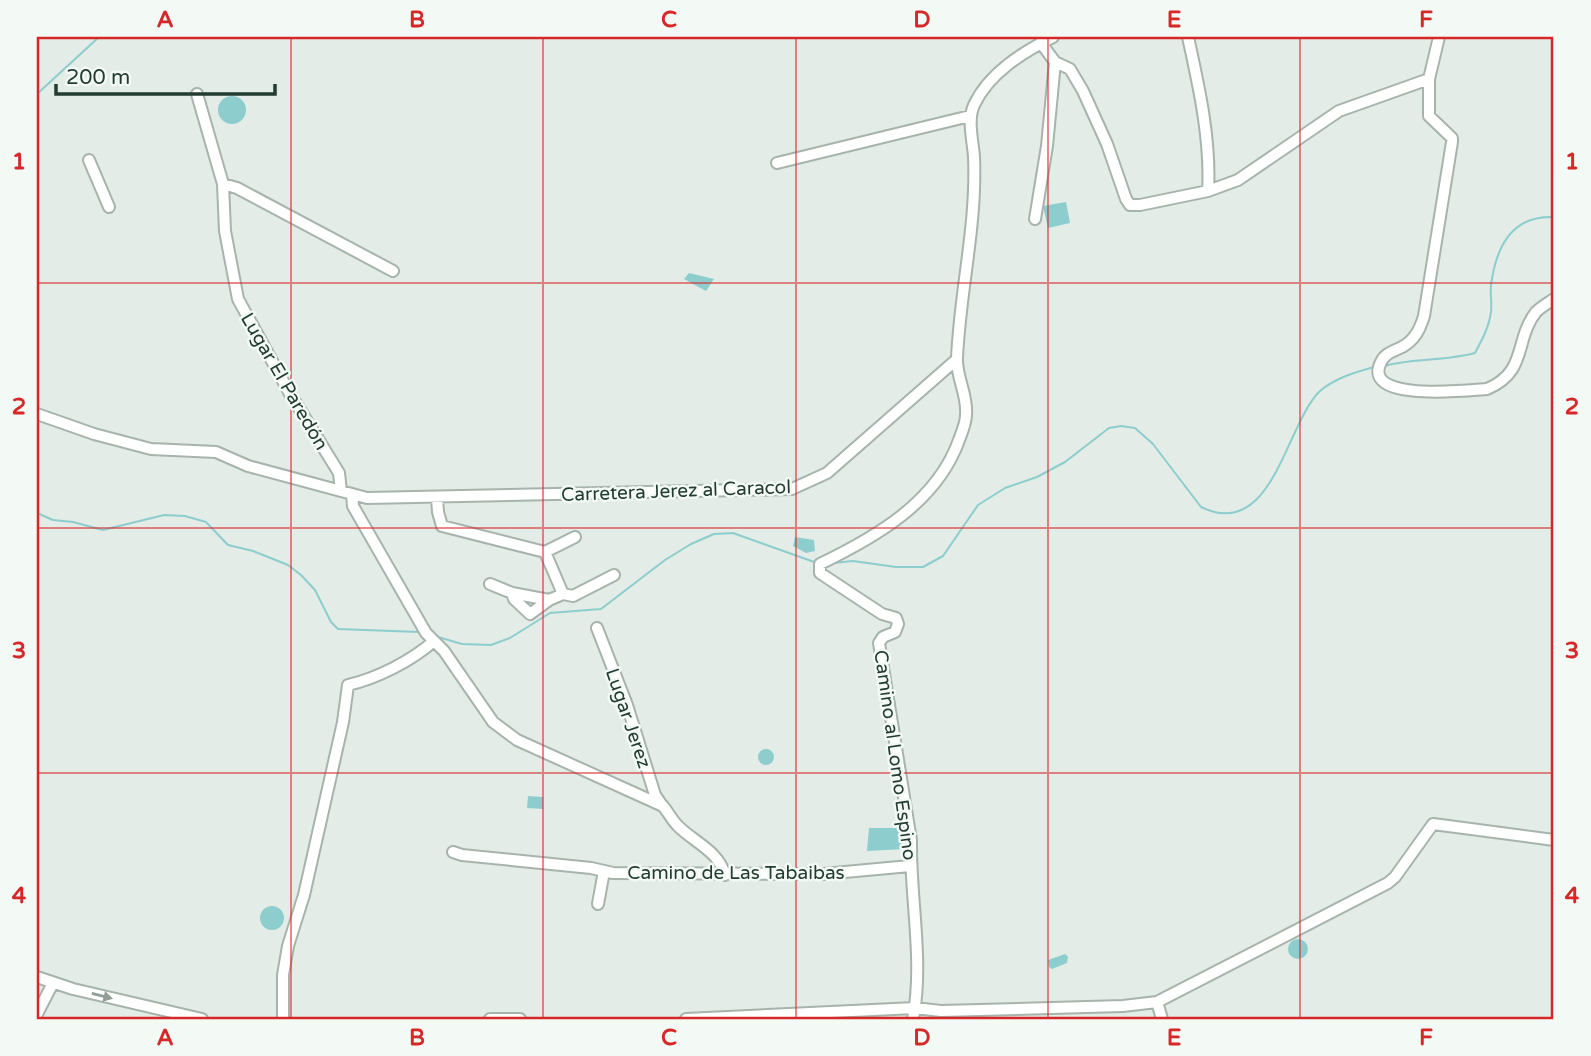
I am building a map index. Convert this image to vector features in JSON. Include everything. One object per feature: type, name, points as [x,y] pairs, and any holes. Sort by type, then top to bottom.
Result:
[{"type":"street","points":[[956,360],[972,233],[975,182],[970,116],[974,105],[1002,69],[1041,40],[1053,37]]},
{"type":"street","points":[[1188,37],[1210,164],[1208,191]]},
{"type":"street","points":[[1439,37],[1429,79],[1429,116],[1452,138],[1440,222],[1422,324],[1412,339],[1382,359],[1378,371],[1381,378],[1386,383],[1415,392],[1487,389],[1498,385],[1512,371],[1518,360],[1532,319],[1542,307],[1554,299]]},
{"type":"street","points":[[1041,40],[1055,62],[1070,69],[1083,91],[1130,205],[1208,191],[1238,180],[1339,111],[1429,79]]},
{"type":"street","points":[[1035,219],[1047,146],[1055,62]]},
{"type":"street","name":"Lugar El Paredón","points":[[197,94],[223,184],[225,231],[238,299],[289,392],[339,473],[346,493],[378,552],[426,633],[444,651],[471,693],[504,732],[663,806]]},
{"type":"street","points":[[778,163],[970,116]]},
{"type":"street","points":[[89,160],[109,207]]},
{"type":"street","points":[[223,184],[237,188],[393,271]]},
{"type":"street","name":"Carretera Jerez al Caracol","points":[[37,414],[94,434],[151,449],[216,452],[248,466],[367,498],[792,489],[827,473],[956,360]]},
{"type":"street","name":"Camino al Lomo Espino","points":[[914,1014],[916,912],[910,866],[911,840],[899,752],[879,643],[883,636],[895,632],[898,624],[895,618],[882,614],[826,578],[818,568],[820,564],[862,544],[888,527],[924,494],[947,468],[967,416],[956,360]]},
{"type":"street","points":[[437,498],[442,526],[545,552],[575,537]]},
{"type":"street","points":[[545,552],[564,594]]},
{"type":"street","points":[[512,593],[514,599],[530,614],[549,600],[564,594],[573,596],[614,576]]},
{"type":"street","points":[[491,584],[512,593],[549,600]]},
{"type":"street","name":"Lugar Jerez","points":[[597,628],[627,705],[655,795],[663,806]]},
{"type":"street","points":[[283,1019],[283,975],[288,946],[304,895],[348,685],[364,681],[424,651],[434,641]]},
{"type":"street","points":[[663,806],[677,826],[709,850],[722,865],[725,874]]},
{"type":"street","points":[[686,1019],[914,1014],[1123,1006],[1157,1002],[1388,883],[1433,824],[1550,839],[1548,831],[1554,828]]},
{"type":"street","name":"Camino de Las Tabaibas","points":[[453,852],[604,871],[823,874],[910,866]]},
{"type":"street","name":"Camino de Las Tabaibas","points":[[598,904],[604,871]]},
{"type":"street","points":[[37,977],[202,1019]]},
{"type":"street","points":[[37,1014],[53,983]]},
{"type":"street","points":[[1157,1002],[1162,1019]]},
{"type":"street","points":[[490,1019],[520,1019]]},
{"type":"water","points":[[232,96],[242,100],[246,110],[242,120],[232,124],[222,120],[218,110],[222,100]]},
{"type":"water","points":[[1066,202],[1070,223],[1048,228],[1043,206]]},
{"type":"water","points":[[689,273],[714,279],[706,291],[684,279]]},
{"type":"water","points":[[795,537],[814,540],[815,551],[806,553],[793,546]]},
{"type":"water","points":[[766,749],[774,757],[766,765],[758,757]]},
{"type":"water","points":[[528,796],[543,797],[543,809],[527,808]]},
{"type":"water","points":[[869,828],[901,828],[904,849],[867,851]]},
{"type":"water","points":[[272,906],[283,913],[284,918],[277,929],[272,930],[261,923],[260,918],[267,907]]},
{"type":"water","points":[[1294,939],[1302,939],[1308,949],[1302,959],[1294,959],[1288,953],[1288,945]]},
{"type":"water","points":[[1065,954],[1068,957],[1067,963],[1052,969],[1049,967],[1048,960]]},
{"type":"waterway","points":[[37,94],[99,37]]},
{"type":"waterway","points":[[1384,366],[1475,353],[1490,318],[1493,271],[1502,246],[1509,236],[1527,221],[1554,217]]},
{"type":"waterway","points":[[833,563],[853,561],[896,567],[923,567],[943,556],[978,505],[1005,488],[1037,477],[1065,462],[1109,428],[1121,426],[1135,428],[1153,444],[1201,507],[1225,513],[1245,508],[1261,494],[1275,474],[1308,407],[1320,391],[1339,379],[1374,367]]},
{"type":"waterway","points":[[37,513],[53,520],[103,530],[164,515],[185,516],[206,522],[228,545],[253,551],[288,565],[301,575],[315,590],[331,622],[338,629],[419,632]]},
{"type":"waterway","points":[[438,637],[462,644],[491,645],[510,638],[550,613],[601,609],[665,560],[714,534],[733,533],[817,563]]}]
